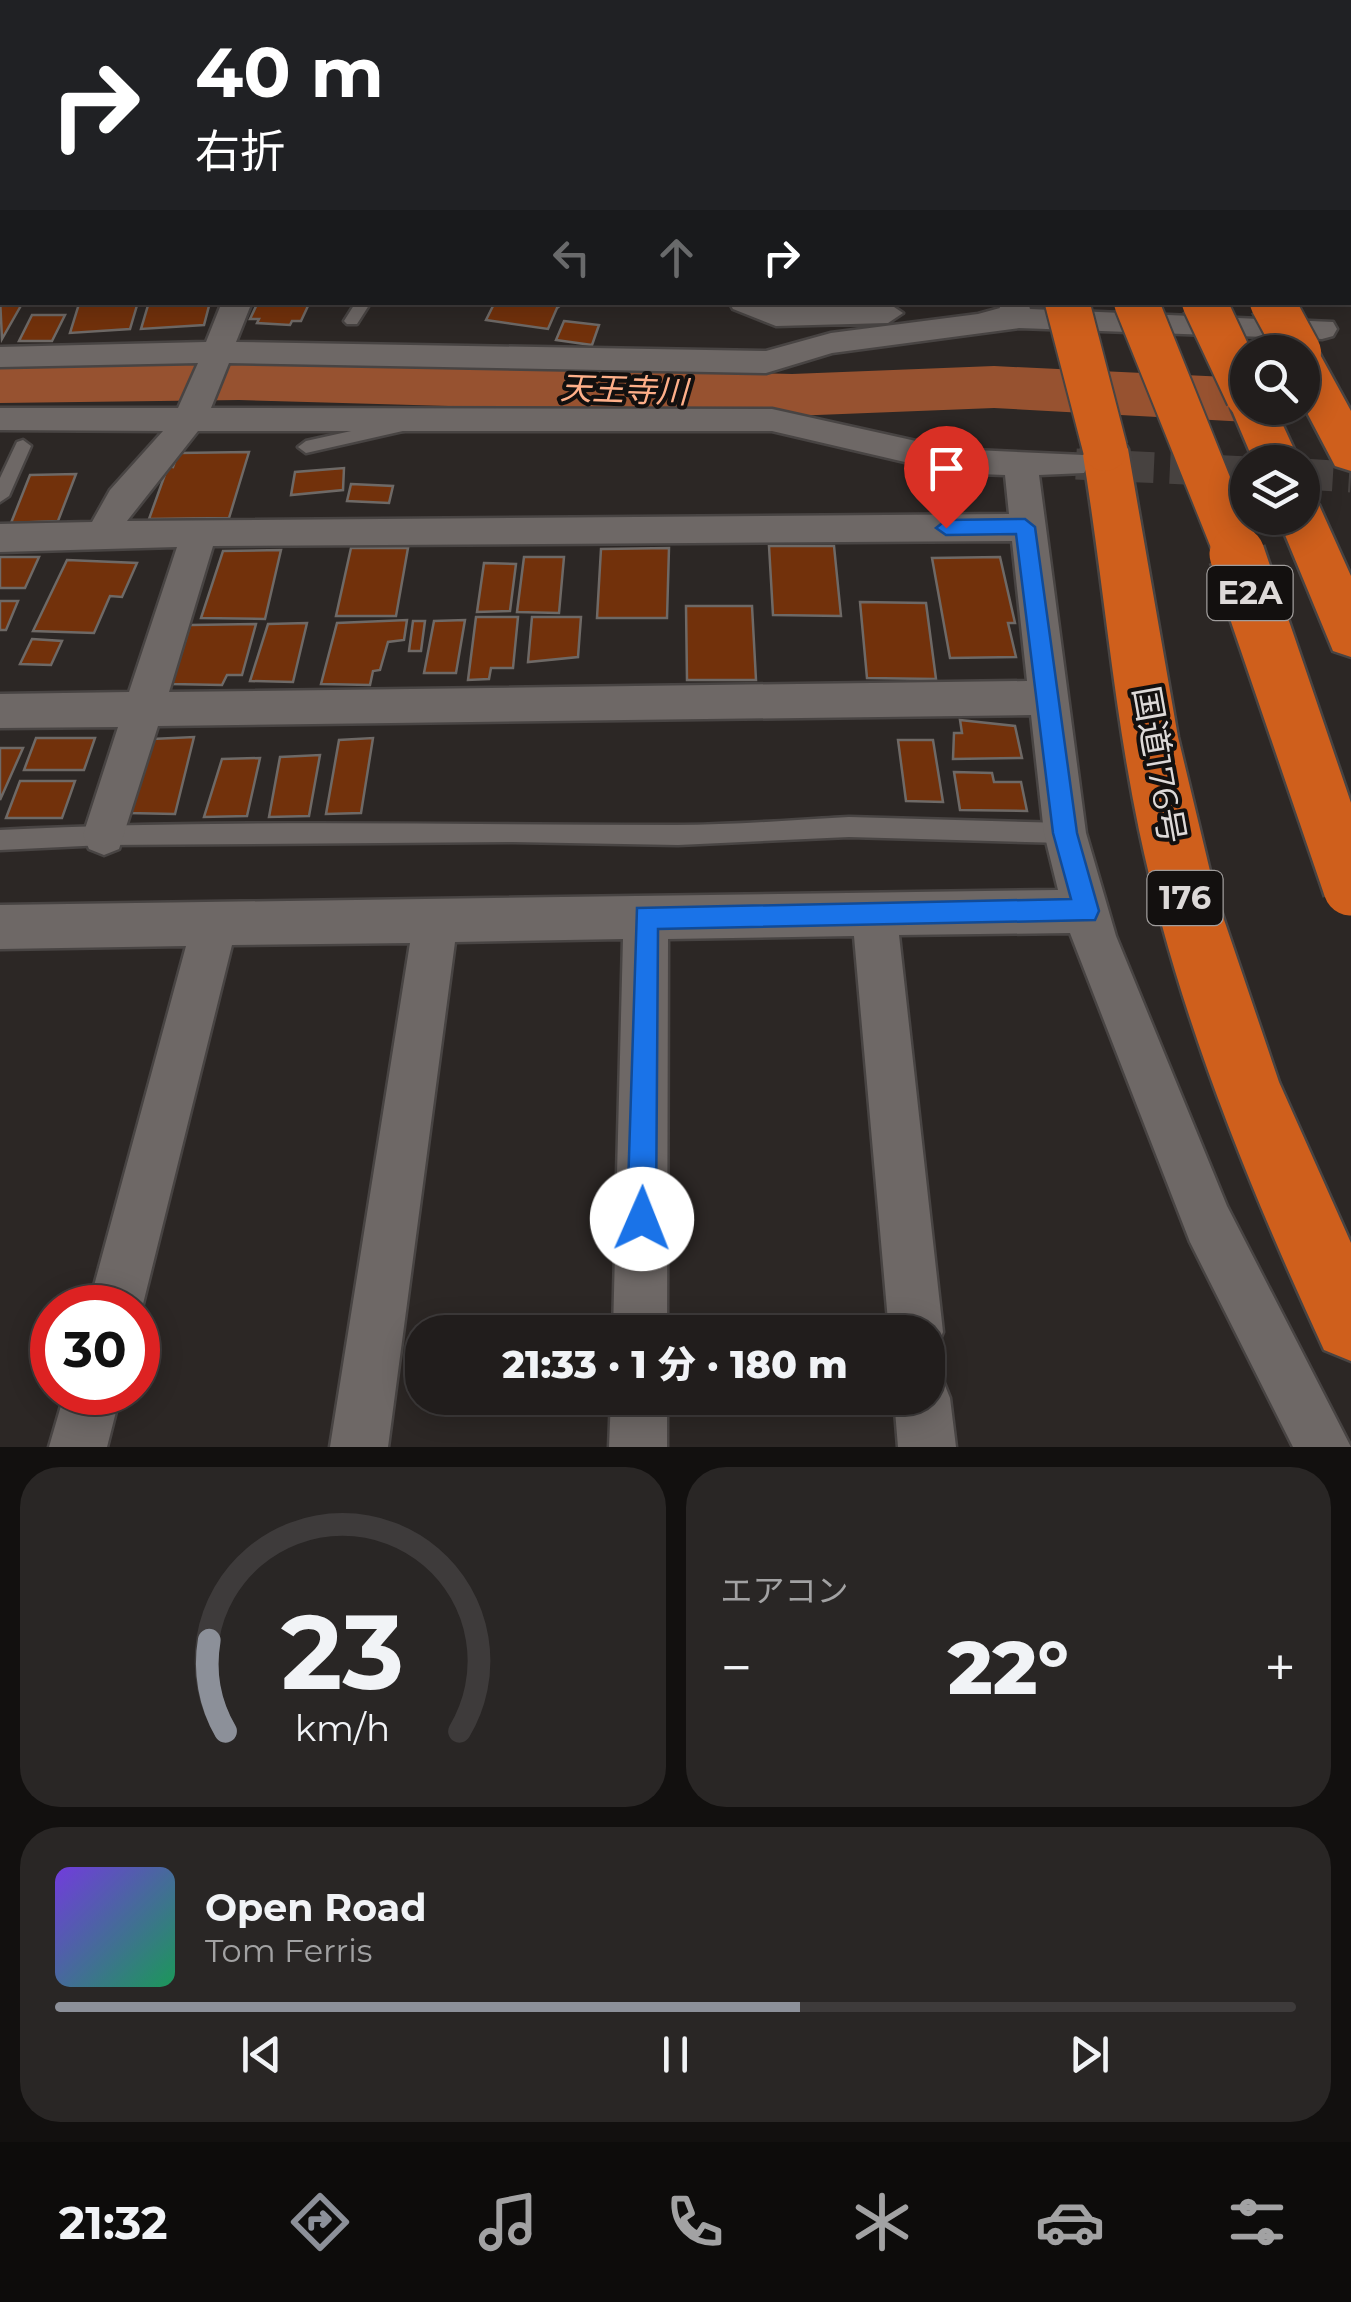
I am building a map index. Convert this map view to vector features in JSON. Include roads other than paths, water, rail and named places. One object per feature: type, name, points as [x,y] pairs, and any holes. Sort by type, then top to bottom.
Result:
[{"type":"highway","name":"国道176号","points":[[1068,305],[1088,370],[1089,457],[1194,934],[1228,1043],[1283,1181],[1351,1322]]},
{"type":"highway","name":"E2A","points":[[1137,305],[1228,528],[1351,888]]},
{"type":"highway","points":[[1205,305],[1230,358]]},
{"type":"highway","points":[[1278,305],[1311,335]]},
{"type":"highway","points":[[1320,359],[1351,454]]},
{"type":"highway","name":"E2A","points":[[1309,535],[1351,636]]},
{"type":"street","points":[[104,534],[111,513],[189,419],[236,305]]},
{"type":"street","points":[[751,305],[776,316],[1016,310],[1291,335]]},
{"type":"street","points":[[0,419],[412,419],[769,390],[832,343],[1016,310]]},
{"type":"street","points":[[0,357],[214,352],[769,390],[952,461],[1021,465],[1089,457]]},
{"type":"street","points":[[23,446],[134,430],[154,419]]},
{"type":"street","points":[[1021,465],[1025,527],[1065,833],[1086,911],[1208,1224],[1324,1447]]},
{"type":"street","points":[[0,538],[1025,527]]},
{"type":"street","points":[[104,835],[198,533]]},
{"type":"street","points":[[0,711],[1046,698]]},
{"type":"street","points":[[3,934],[215,923],[1086,911]]},
{"type":"street","points":[[874,914],[914,1315]]},
{"type":"street","points":[[640,1315],[646,917]]},
{"type":"street","points":[[359,1447],[436,920]]},
{"type":"street","points":[[121,1285],[215,923]]},
{"type":"street","points":[[78,1447],[86,1415]]},
{"type":"street","points":[[638,1447],[639,1415]]},
{"type":"street","points":[[924,1415],[927,1447]]},
{"type":"lane","points":[[352,321],[362,305]]},
{"type":"lane","points":[[306,447],[409,426],[412,419]]},
{"type":"lane","points":[[0,496],[23,446]]},
{"type":"lane","points":[[0,840],[104,835],[513,832],[678,835],[850,827],[1065,833]]},
{"type":"waterway","name":"天王寺川","points":[[0,382],[239,379],[792,395],[994,387],[1230,399]]},
{"type":"tunnel","points":[[1076,464],[1230,471]]},
{"type":"tunnel","points":[[1320,475],[1351,477]]}]
